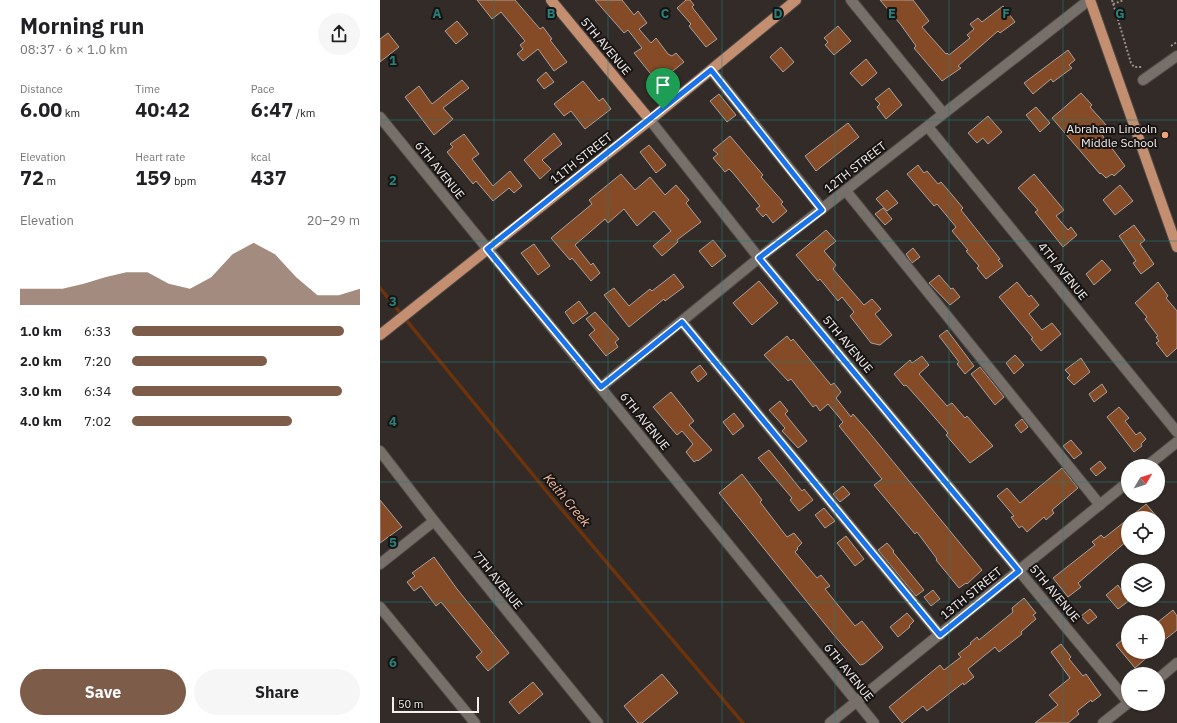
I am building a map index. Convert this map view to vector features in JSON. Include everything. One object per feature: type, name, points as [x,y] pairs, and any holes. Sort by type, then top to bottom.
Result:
[{"type":"main road","name":"5TH AVENUE","points":[[551,0],[650,120]]},
{"type":"main road","name":"11TH STREET","points":[[380,335],[650,120],[796,0]]},
{"type":"main road","points":[[1089,0],[1177,245]]},
{"type":"street","points":[[851,0],[943,114]]},
{"type":"street","name":"12TH STREET","points":[[601,387],[759,258],[1089,0]]},
{"type":"street","points":[[1143,80],[1177,56]]},
{"type":"street","points":[[711,70],[822,210]]},
{"type":"street","name":"6TH AVENUE","points":[[380,117],[874,723]]},
{"type":"street","name":"5TH AVENUE","points":[[650,120],[759,258],[1121,694]]},
{"type":"street","name":"4TH AVENUE","points":[[928,127],[1177,432]]},
{"type":"street","points":[[846,191],[1100,505]]},
{"type":"street","points":[[682,322],[940,635]]},
{"type":"street","points":[[1156,459],[1177,442]]},
{"type":"street","name":"7TH AVENUE","points":[[380,451],[434,521],[598,723]]},
{"type":"street","name":"13TH STREET","points":[[830,723],[1121,488]]},
{"type":"street","points":[[380,564],[434,521]]},
{"type":"street","points":[[380,607],[475,723]]},
{"type":"street","points":[[1165,673],[1177,663]]},
{"type":"street","points":[[1103,723],[1121,708]]},
{"type":"path","points":[[1112,0],[1131,63],[1134,67],[1139,68],[1144,66]]},
{"type":"path","points":[[1113,4],[1124,0]]},
{"type":"path","points":[[1166,50],[1177,42]]},
{"type":"building","points":[[477,0],[515,0],[540,29],[543,27],[552,39],[550,40],[567,62],[554,71],[538,49],[523,61],[517,54],[523,49],[520,45],[525,41],[501,12],[492,19]]},
{"type":"building","points":[[595,0],[622,0],[634,15],[638,11],[647,23],[639,29],[651,43],[656,38],[668,54],[672,56],[676,53],[684,62],[658,83],[634,53],[642,48],[628,30],[624,33]]},
{"type":"building","points":[[686,0],[690,0],[694,5],[692,7],[717,39],[706,47],[689,26],[691,24],[677,8]]},
{"type":"building","points":[[880,0],[913,0],[929,21],[922,27],[946,54],[947,53],[949,55],[970,38],[967,35],[974,29],[970,24],[978,18],[982,22],[1003,6],[1015,22],[1000,33],[998,31],[958,66],[961,68],[942,81],[914,48],[916,46]]},
{"type":"building","points":[[457,21],[468,34],[456,44],[445,31]]},
{"type":"building","points":[[838,26],[851,41],[834,55],[825,45],[828,42],[824,38]]},
{"type":"building","points":[[388,33],[399,47],[380,62],[380,39]]},
{"type":"building","points":[[781,47],[794,62],[783,72],[770,57]]},
{"type":"building","points":[[1068,50],[1075,60],[1069,65],[1072,68],[1053,82],[1051,79],[1033,94],[1024,83]]},
{"type":"building","points":[[866,59],[877,73],[862,86],[850,73]]},
{"type":"building","points":[[546,72],[554,82],[544,89],[537,80]]},
{"type":"building","points":[[462,80],[469,88],[443,108],[453,119],[434,135],[405,97],[419,86],[432,104]]},
{"type":"building","points":[[583,81],[599,101],[603,98],[611,109],[585,129],[571,111],[564,116],[554,104]]},
{"type":"building","points":[[889,88],[902,105],[886,119],[877,107],[880,104],[875,99]]},
{"type":"building","points":[[1081,93],[1092,105],[1090,107],[1107,126],[1100,132],[1125,166],[1114,176],[1112,174],[1106,178],[1101,173],[1100,174],[1052,118]]},
{"type":"building","points":[[719,94],[736,115],[727,122],[710,101]]},
{"type":"building","points":[[1036,107],[1050,123],[1040,132],[1026,115]]},
{"type":"building","points":[[988,116],[1002,132],[988,144],[983,138],[977,143],[968,133]]},
{"type":"building","points":[[848,123],[859,137],[816,171],[805,156]]},
{"type":"building","points":[[554,133],[562,144],[542,160],[551,169],[540,179],[524,160]]},
{"type":"building","points":[[464,134],[479,154],[472,159],[493,186],[510,171],[522,186],[514,193],[509,188],[493,201],[476,181],[473,184],[447,152],[453,147],[450,144]]},
{"type":"building","points":[[730,136],[763,175],[761,177],[783,202],[781,204],[787,211],[773,223],[766,214],[763,217],[756,209],[760,206],[733,173],[729,169],[725,172],[713,158],[718,154],[713,150]]},
{"type":"building","points":[[649,145],[666,165],[656,173],[640,152]]},
{"type":"building","points":[[918,165],[924,173],[927,171],[938,184],[941,182],[963,208],[961,210],[1000,259],[998,260],[1003,266],[986,279],[977,268],[979,266],[966,251],[968,250],[952,231],[956,227],[937,204],[934,206],[907,174]]},
{"type":"building","points":[[621,174],[635,190],[650,177],[665,195],[676,185],[689,200],[686,203],[701,222],[677,240],[678,242],[662,256],[653,246],[671,231],[654,211],[637,226],[624,209],[608,223],[605,219],[575,245],[591,265],[593,263],[600,273],[591,281],[572,258],[570,260],[551,238],[592,204],[589,200]]},
{"type":"building","points":[[1034,174],[1064,210],[1056,216],[1068,230],[1071,227],[1077,235],[1063,247],[1035,212],[1038,210],[1018,188]]},
{"type":"building","points":[[1120,185],[1133,201],[1115,215],[1103,200]]},
{"type":"building","points":[[887,190],[898,203],[887,211],[876,199]]},
{"type":"building","points":[[883,208],[892,219],[885,225],[875,214]]},
{"type":"building","points":[[1134,225],[1145,240],[1140,244],[1154,264],[1141,274],[1133,263],[1136,261],[1119,236]]},
{"type":"building","points":[[826,230],[836,241],[824,251],[836,265],[833,269],[864,305],[872,299],[881,309],[875,314],[892,335],[880,345],[871,343],[850,316],[854,312],[842,297],[838,301],[820,279],[818,281],[796,255]]},
{"type":"building","points":[[713,240],[726,256],[712,267],[699,251]]},
{"type":"building","points":[[534,244],[550,266],[538,275],[521,253]]},
{"type":"building","points":[[913,248],[920,257],[912,263],[906,254]]},
{"type":"building","points":[[1102,260],[1111,270],[1094,285],[1086,274]]},
{"type":"building","points":[[674,274],[684,287],[665,301],[664,299],[629,327],[604,295],[614,288],[629,306],[650,289],[652,291]]},
{"type":"building","points":[[939,275],[960,297],[950,305],[929,283]]},
{"type":"building","points":[[759,281],[778,303],[752,325],[733,303]]},
{"type":"building","points":[[1017,282],[1029,297],[1031,295],[1039,305],[1029,314],[1042,330],[1052,323],[1061,334],[1041,351],[1031,339],[1033,338],[999,297]]},
{"type":"building","points":[[1158,282],[1168,296],[1166,298],[1177,311],[1177,348],[1167,357],[1156,343],[1159,341],[1156,337],[1158,336],[1145,319],[1147,317],[1135,303]]},
{"type":"building","points":[[579,301],[588,313],[573,324],[565,312]]},
{"type":"building","points":[[595,312],[619,339],[615,342],[618,347],[606,356],[589,335],[595,330],[586,319]]},
{"type":"building","points":[[947,330],[974,366],[965,374],[957,364],[959,362],[939,336]]},
{"type":"building","points":[[787,336],[791,341],[793,339],[831,385],[834,383],[841,392],[836,398],[851,417],[853,414],[868,431],[982,570],[967,584],[966,583],[959,588],[936,560],[937,559],[917,532],[915,534],[874,485],[882,479],[839,426],[843,422],[828,404],[820,411],[816,405],[813,407],[791,379],[788,381],[764,355]]},
{"type":"building","points":[[1015,355],[1024,365],[1014,374],[1006,363]]},
{"type":"building","points":[[922,356],[929,365],[919,374],[947,406],[952,403],[965,418],[967,416],[993,446],[970,463],[946,435],[948,433],[906,385],[904,386],[894,374],[910,360],[912,363]]},
{"type":"building","points":[[1081,358],[1090,372],[1074,385],[1067,378],[1070,375],[1065,370]]},
{"type":"building","points":[[700,365],[707,374],[698,382],[691,372]]},
{"type":"building","points":[[980,367],[1004,397],[995,405],[971,374]]},
{"type":"building","points":[[1102,384],[1107,392],[1094,402],[1089,394]]},
{"type":"building","points":[[671,392],[694,421],[689,425],[712,450],[698,461],[697,460],[694,462],[686,452],[693,444],[682,431],[677,435],[653,407]]},
{"type":"building","points":[[780,401],[788,411],[785,414],[807,441],[798,448],[782,431],[785,428],[769,410]]},
{"type":"building","points":[[1119,407],[1129,418],[1125,421],[1136,435],[1140,432],[1146,439],[1141,444],[1142,446],[1134,452],[1107,417]]},
{"type":"building","points":[[734,413],[744,426],[733,435],[723,422]]},
{"type":"building","points":[[1022,419],[1028,427],[1021,433],[1015,425]]},
{"type":"building","points":[[1071,440],[1082,453],[1074,459],[1063,446]]},
{"type":"building","points":[[769,450],[802,491],[804,489],[813,500],[799,511],[790,500],[792,498],[758,458]]},
{"type":"building","points":[[1100,461],[1106,468],[1096,476],[1090,469]]},
{"type":"building","points":[[1062,468],[1078,488],[1052,510],[1054,513],[1046,520],[1044,517],[1027,532],[1022,526],[1019,528],[1011,517],[1014,516],[997,496],[1007,488],[1020,503]]},
{"type":"building","points":[[742,474],[762,500],[760,502],[787,537],[794,533],[802,543],[795,552],[817,578],[821,575],[830,586],[825,589],[855,626],[862,621],[883,647],[864,664],[860,665],[833,634],[719,493]]},
{"type":"building","points":[[843,486],[850,494],[840,502],[833,494]]},
{"type":"building","points":[[380,500],[402,527],[380,543]]},
{"type":"building","points":[[1146,504],[1152,511],[1138,511]]},
{"type":"building","points":[[824,508],[835,521],[825,528],[815,515]]},
{"type":"building","points":[[1121,525],[1121,546],[1078,583],[1081,587],[1068,597],[1053,578],[1095,545],[1092,542],[1101,535],[1104,538]]},
{"type":"building","points":[[846,536],[864,559],[855,566],[837,543]]},
{"type":"building","points":[[887,543],[924,590],[916,596],[878,550]]},
{"type":"building","points":[[434,557],[457,589],[509,653],[488,671],[476,657],[482,652],[441,602],[436,606],[421,586],[414,591],[407,582],[415,576],[412,573]]},
{"type":"building","points":[[1118,585],[1121,590],[1121,607],[1118,609],[1106,595]]},
{"type":"building","points":[[933,590],[940,599],[931,606],[924,597]]},
{"type":"building","points":[[1024,598],[1036,613],[1033,615],[1036,619],[1021,632],[1022,634],[999,652],[995,647],[968,669],[974,677],[964,685],[963,683],[927,711],[923,706],[902,723],[889,707],[940,665],[944,670],[961,657],[958,654],[971,644],[970,643],[977,637],[979,640],[1013,612],[1012,608]]},
{"type":"building","points":[[1090,609],[1097,617],[1088,624],[1081,616]]},
{"type":"building","points":[[1173,610],[1177,616],[1177,630],[1165,639],[1165,616]]},
{"type":"building","points":[[907,613],[914,621],[909,626],[910,627],[898,637],[890,627]]},
{"type":"building","points":[[1121,641],[1121,651],[1116,645]]},
{"type":"building","points":[[1061,644],[1071,657],[1069,659],[1083,676],[1086,674],[1101,695],[1092,702],[1091,700],[1077,711],[1079,714],[1068,723],[1035,723],[1058,705],[1049,695],[1070,678],[1051,652]]},
{"type":"building","points":[[1128,659],[1145,659],[1136,667],[1134,667]]},
{"type":"building","points":[[662,674],[678,693],[642,723],[638,723],[624,706]]},
{"type":"building","points":[[533,682],[543,694],[519,714],[509,702]]},
{"type":"waterway","name":"Keith Creek","points":[[380,288],[552,498],[743,723]]},
{"type":"place","name":"Abraham Lincoln Middle School","points":[[1165,135]]},
{"type":"route","points":[[711,70],[822,210],[759,258],[1019,571],[940,635],[682,322],[601,387],[487,249],[663,109],[711,70]]}]
